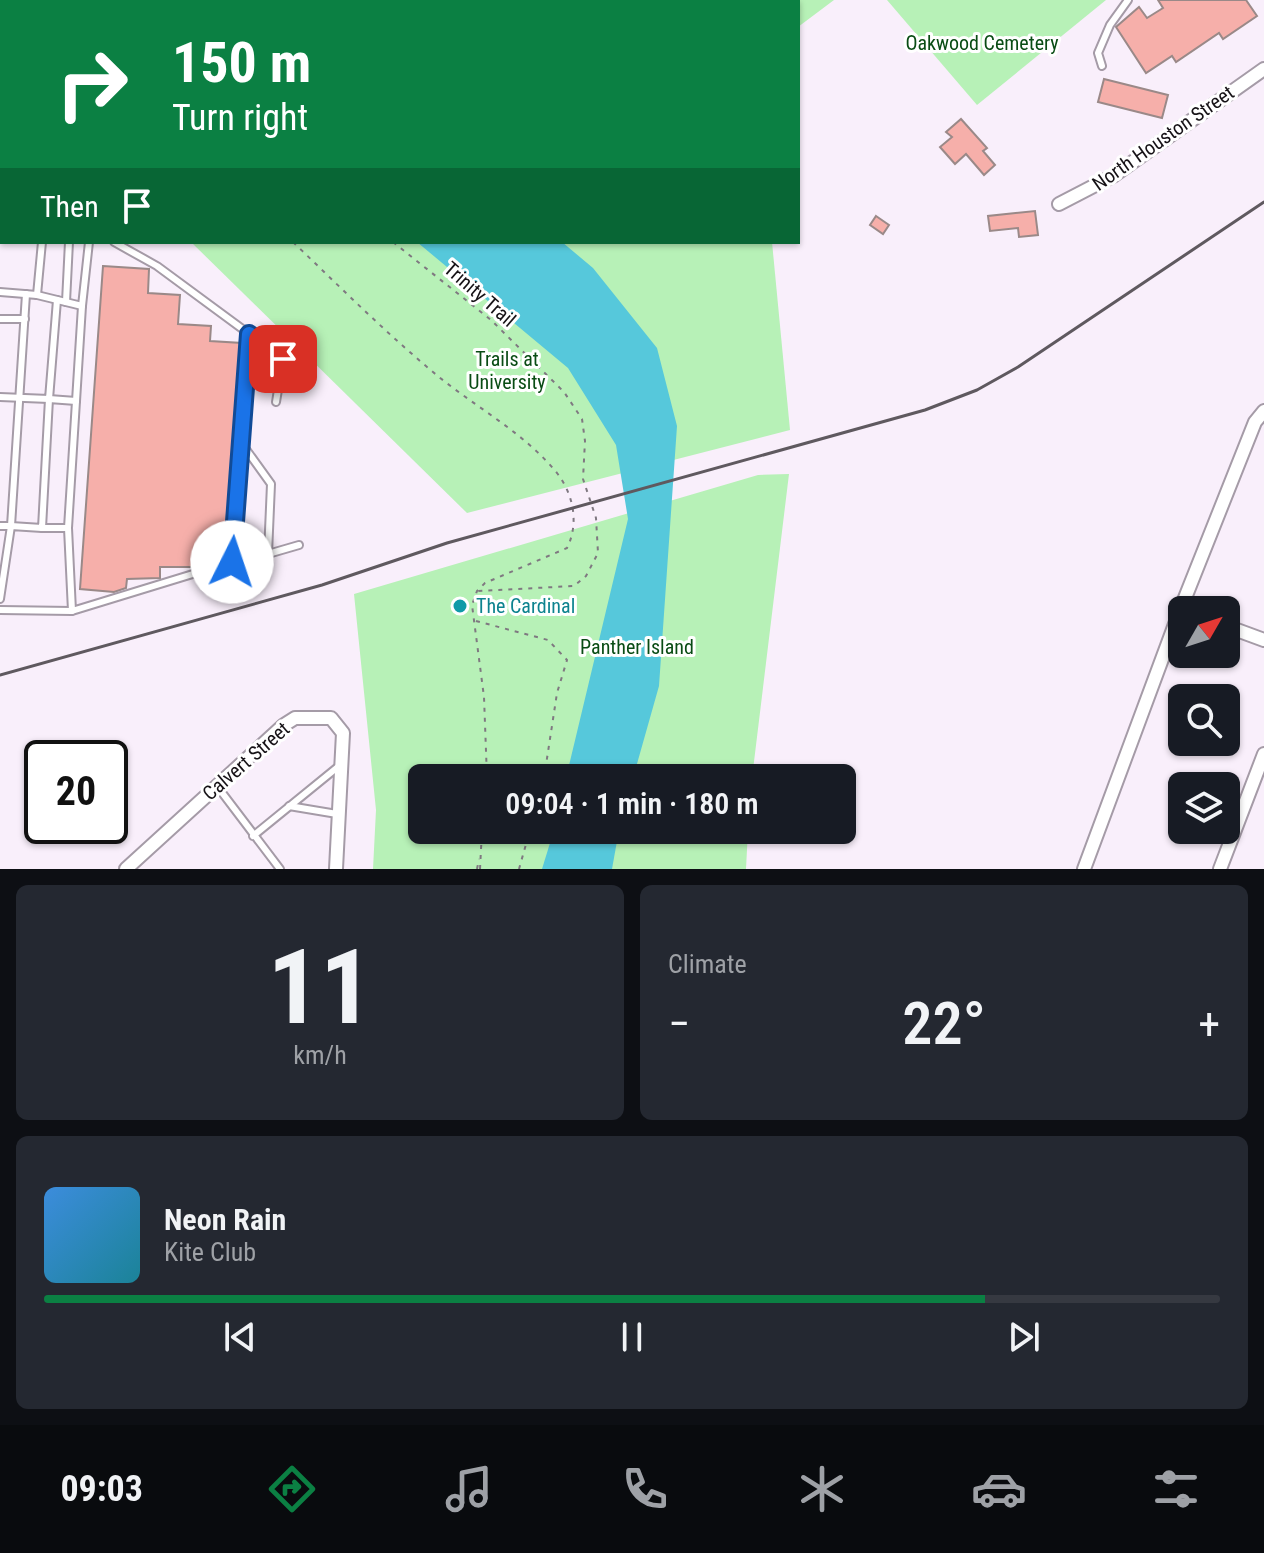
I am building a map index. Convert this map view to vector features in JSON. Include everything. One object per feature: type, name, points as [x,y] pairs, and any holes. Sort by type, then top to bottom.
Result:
[{"type":"street","name":"North Houston Street","points":[[1059,204],[1113,176],[1264,69]]},
{"type":"street","points":[[1189,596],[1263,412]]},
{"type":"street","points":[[1240,631],[1264,640]]},
{"type":"street","points":[[1084,869],[1168,651]]},
{"type":"street","name":"Calvert Street","points":[[126,869],[295,718],[324,717],[337,722],[343,733],[335,868]]},
{"type":"street","points":[[1220,869],[1264,754]]},
{"type":"lane","points":[[1102,66],[1098,53],[1110,25],[1128,0]]},
{"type":"lane","points":[[37,295],[42,244]]},
{"type":"lane","points":[[66,302],[69,244]]},
{"type":"lane","points":[[72,611],[68,528],[89,244]]},
{"type":"lane","points":[[118,244],[157,266],[283,359],[276,402]]},
{"type":"lane","points":[[0,292],[37,295],[82,306]]},
{"type":"lane","points":[[0,599],[11,526],[26,294]]},
{"type":"lane","points":[[42,528],[57,300]]},
{"type":"lane","points":[[0,319],[25,319]]},
{"type":"lane","points":[[232,562],[249,334]]},
{"type":"lane","points":[[0,397],[76,401]]},
{"type":"lane","points":[[240,441],[271,484],[268,554]]},
{"type":"lane","points":[[0,526],[68,528]]},
{"type":"lane","points":[[0,610],[72,611],[299,545]]},
{"type":"lane","points":[[253,836],[342,764]]},
{"type":"lane","points":[[217,786],[280,869]]},
{"type":"lane","points":[[289,806],[340,814]]},
{"type":"path","points":[[295,244],[433,373],[530,448],[556,472],[566,488],[574,514],[574,534],[567,548],[500,575],[477,591],[472,605],[484,697],[486,764]]},
{"type":"path","name":"Trinity Trail","points":[[396,244],[491,320],[564,392],[582,419],[585,441],[583,479],[598,530],[598,553],[586,576],[574,586],[477,591]]},
{"type":"path","points":[[475,621],[548,640],[567,660],[557,693],[546,764]]},
{"type":"path","points":[[478,869],[481,844]]},
{"type":"path","points":[[519,869],[526,844]]},
{"type":"green space","points":[[800,0],[834,0],[800,26]]},
{"type":"green space","name":"Oakwood Cemetery","points":[[887,0],[1106,0],[977,105]]},
{"type":"green space","name":"Trails at University","points":[[193,244],[772,244],[790,430],[467,513]]},
{"type":"green space","name":"Panther Island","points":[[789,474],[754,764],[408,764],[408,844],[747,844],[746,869],[373,869],[376,810],[354,594],[758,475]]},
{"type":"water","points":[[419,244],[564,244],[593,268],[657,348],[677,426],[659,686],[637,764],[569,764],[628,519],[616,445],[568,368]]},
{"type":"water","points":[[550,844],[616,844],[612,869],[542,869]]},
{"type":"building","points":[[1158,0],[1246,0],[1257,16],[1223,39],[1219,33],[1176,62],[1172,56],[1146,73],[1116,27],[1139,7],[1147,18],[1163,8]]},
{"type":"building","points":[[1104,79],[1168,95],[1162,118],[1098,102]]},
{"type":"building","points":[[961,119],[987,148],[983,151],[995,165],[984,175],[966,154],[955,164],[940,147],[952,137],[946,132]]},
{"type":"building","points":[[1035,211],[1038,235],[1019,237],[1018,228],[990,231],[988,216]]},
{"type":"building","points":[[876,216],[889,225],[883,234],[870,225]]},
{"type":"building","points":[[103,266],[149,269],[148,293],[180,295],[178,324],[211,326],[210,341],[242,343],[226,557],[195,555],[194,567],[160,567],[160,578],[127,579],[126,588],[114,592],[80,589]]},
{"type":"railway","points":[[0,675],[322,585],[447,543],[925,410],[977,390],[1018,367],[1264,202]]},
{"type":"place","name":"The Cardinal","points":[[460,606]]},
{"type":"route","points":[[232,562],[249,334],[283,359]]}]
